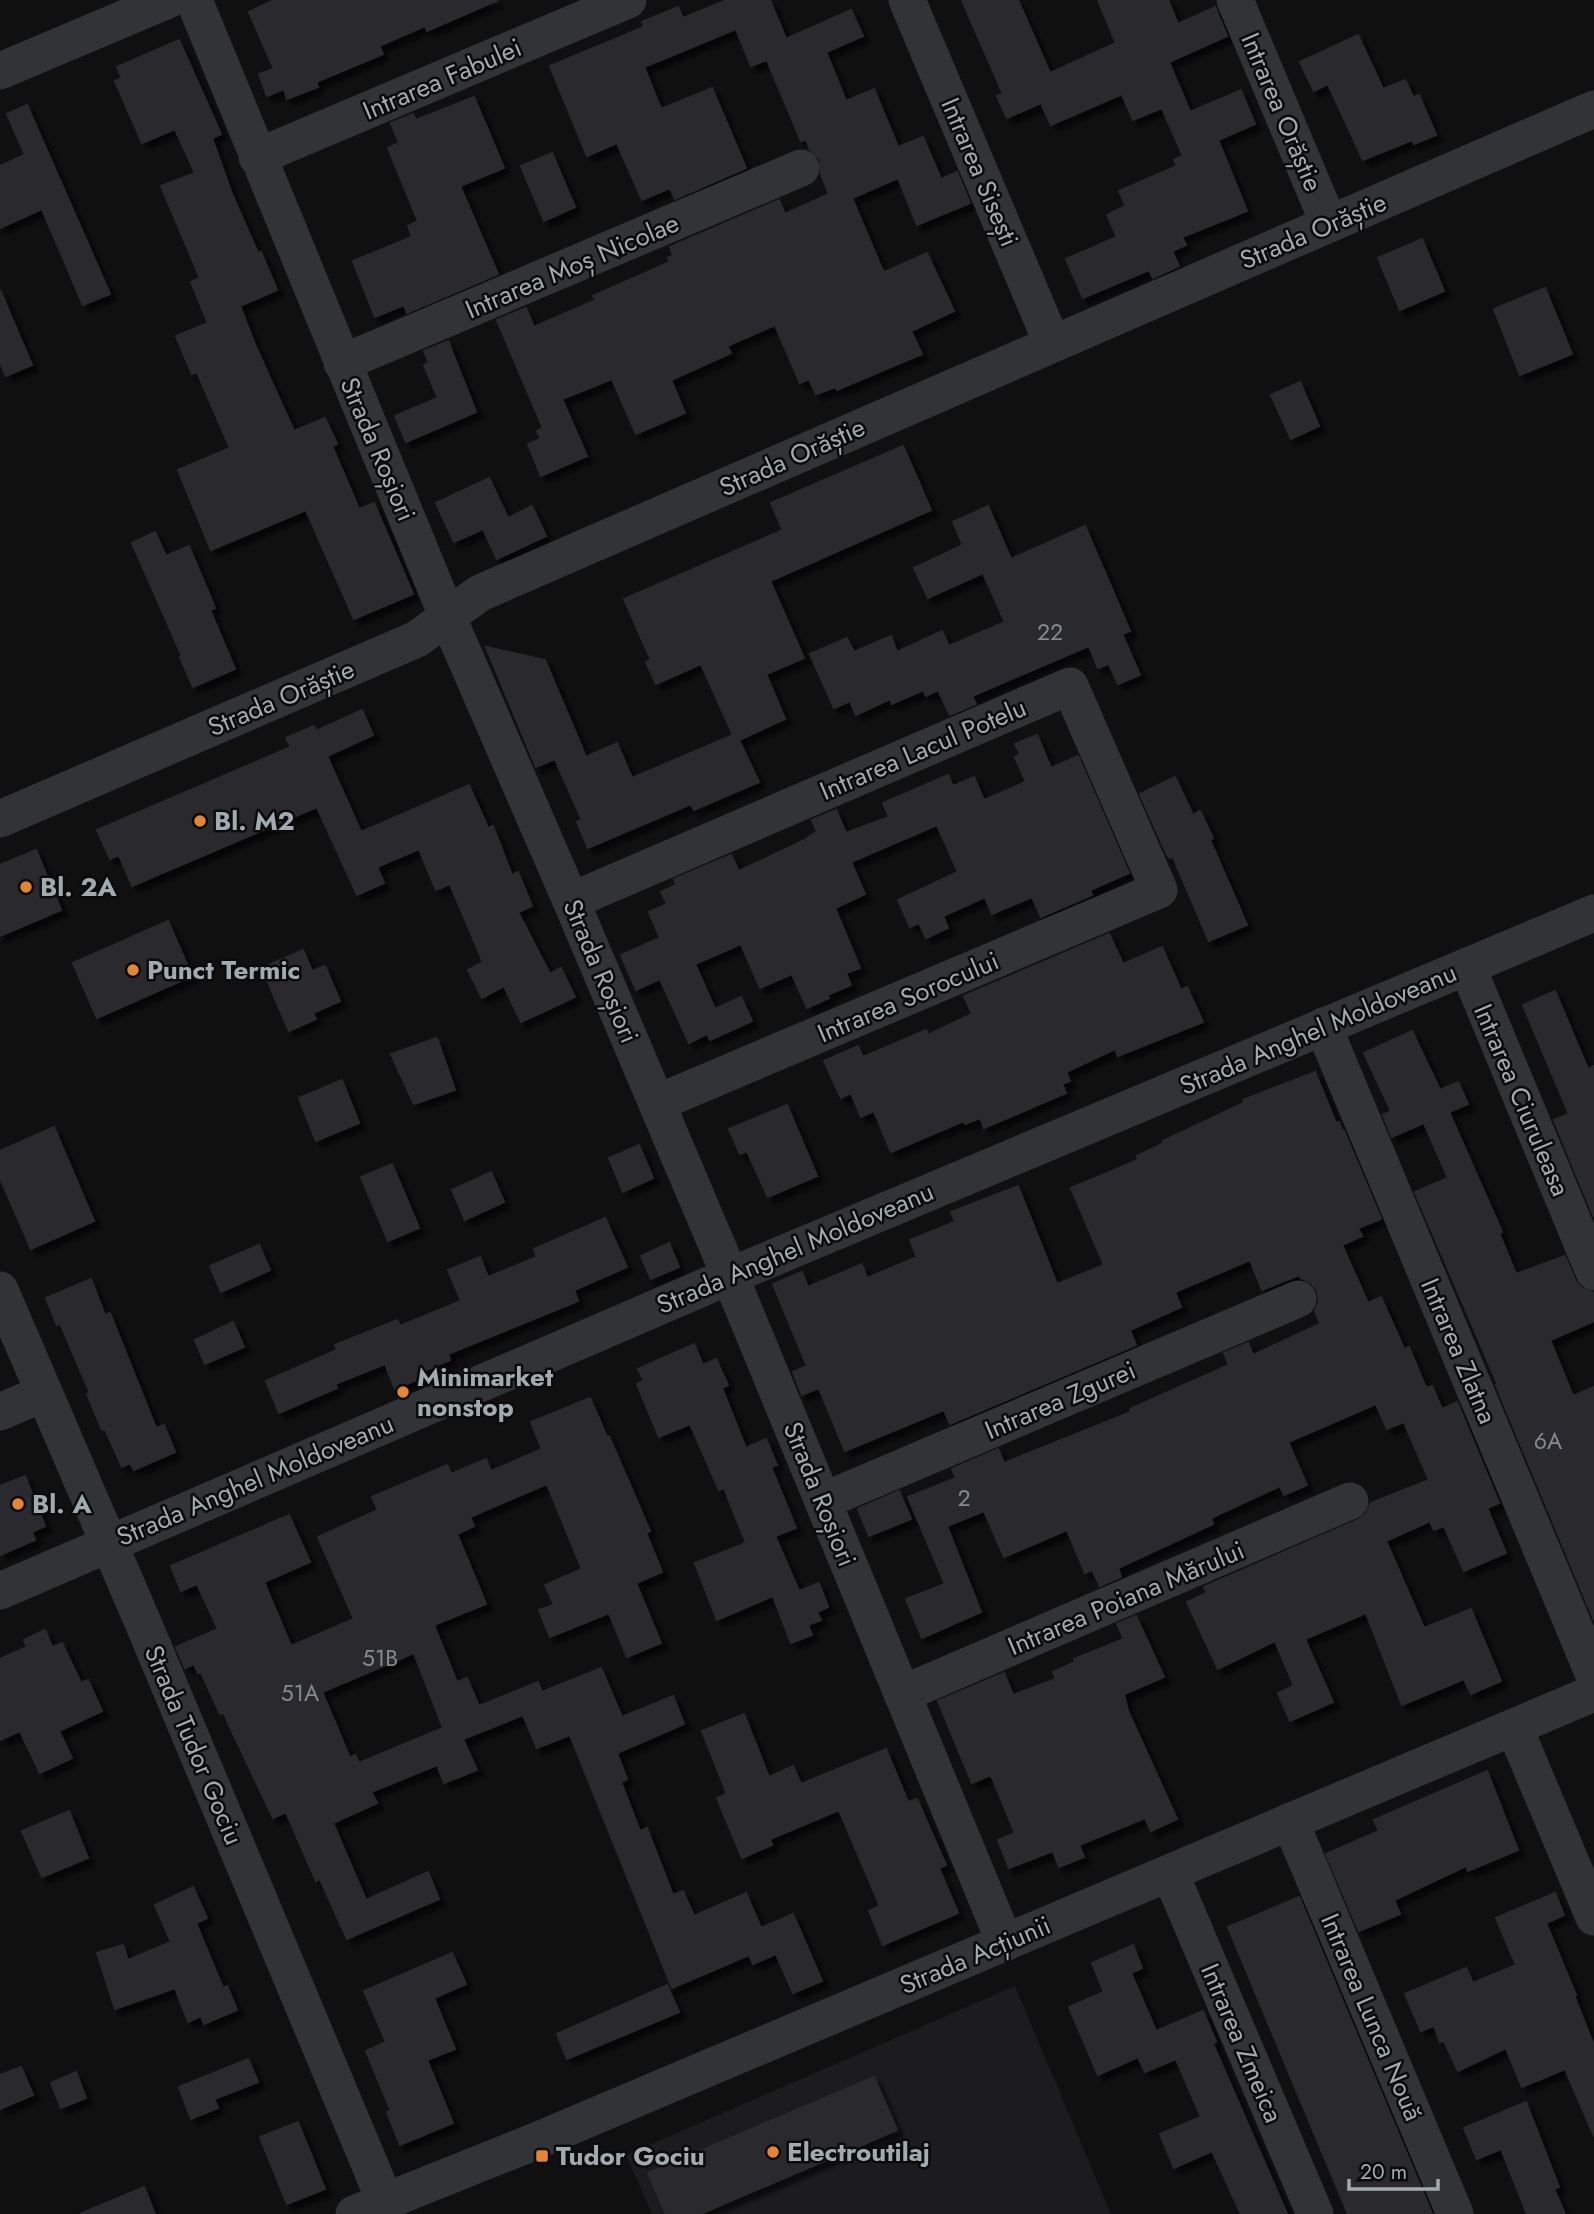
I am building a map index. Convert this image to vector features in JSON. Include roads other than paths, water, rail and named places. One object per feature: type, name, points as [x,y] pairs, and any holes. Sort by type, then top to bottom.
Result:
[{"type":"street","points":[[0,71],[168,0]]},
{"type":"street","name":"Strada Roșiori","points":[[194,0],[448,618],[572,901],[730,1276],[1005,1942]]},
{"type":"street","name":"Intrarea Fabulei","points":[[257,157],[628,0]]},
{"type":"street","name":"Intrarea Sisești","points":[[907,0],[1052,343]]},
{"type":"street","name":"Intrarea Orăștie","points":[[1235,0],[1329,224]]},
{"type":"street","name":"Strada Orăștie","points":[[0,820],[417,639],[480,593],[1594,109]]},
{"type":"street","name":"Intrarea Moș Nicolae","points":[[342,363],[801,168]]},
{"type":"street","name":"Intrarea Lacul Potelu","points":[[572,901],[1070,686],[1159,890]]},
{"type":"street","name":"Intrarea Sorocului","points":[[657,1103],[1159,890]]},
{"type":"street","name":"Strada Anghel Moldoveanu","points":[[0,1591],[730,1276],[1594,913]]},
{"type":"street","name":"Intrarea Ciuruleasa","points":[[1467,966],[1594,1272]]},
{"type":"street","name":"Intrarea Zlatna","points":[[1323,1026],[1594,1675]]},
{"type":"street","name":"Strada Tudor Gociu","points":[[0,1290],[109,1543],[370,2208]]},
{"type":"street","name":"Intrarea Zgurei","points":[[823,1501],[1298,1299]]},
{"type":"street","points":[[0,1412],[44,1394]]},
{"type":"street","name":"Intrarea Poiana Mărului","points":[[902,1694],[1350,1501]]},
{"type":"street","name":"Strada Acțiunii","points":[[370,2208],[536,2141],[1594,1693]]},
{"type":"street","points":[[1514,1727],[1594,1917]]},
{"type":"street","name":"Intrarea Lunca Nouă","points":[[1290,1821],[1454,2214]]},
{"type":"street","name":"Intrarea Zmeica","points":[[1170,1872],[1315,2214]]},
{"type":"place","name":"Bl. M2","points":[[200,821]]},
{"type":"place","name":"Bl. 2A","points":[[26,887]]},
{"type":"place","name":"Punct Termic","points":[[133,970]]},
{"type":"place","name":"Minimarket nonstop","points":[[403,1392]]},
{"type":"place","name":"Bl. A","points":[[18,1504]]},
{"type":"place","name":"Electroutilaj","points":[[773,2152]]},
{"type":"place","name":"Tudor Gociu","points":[[542,2156]]}]
